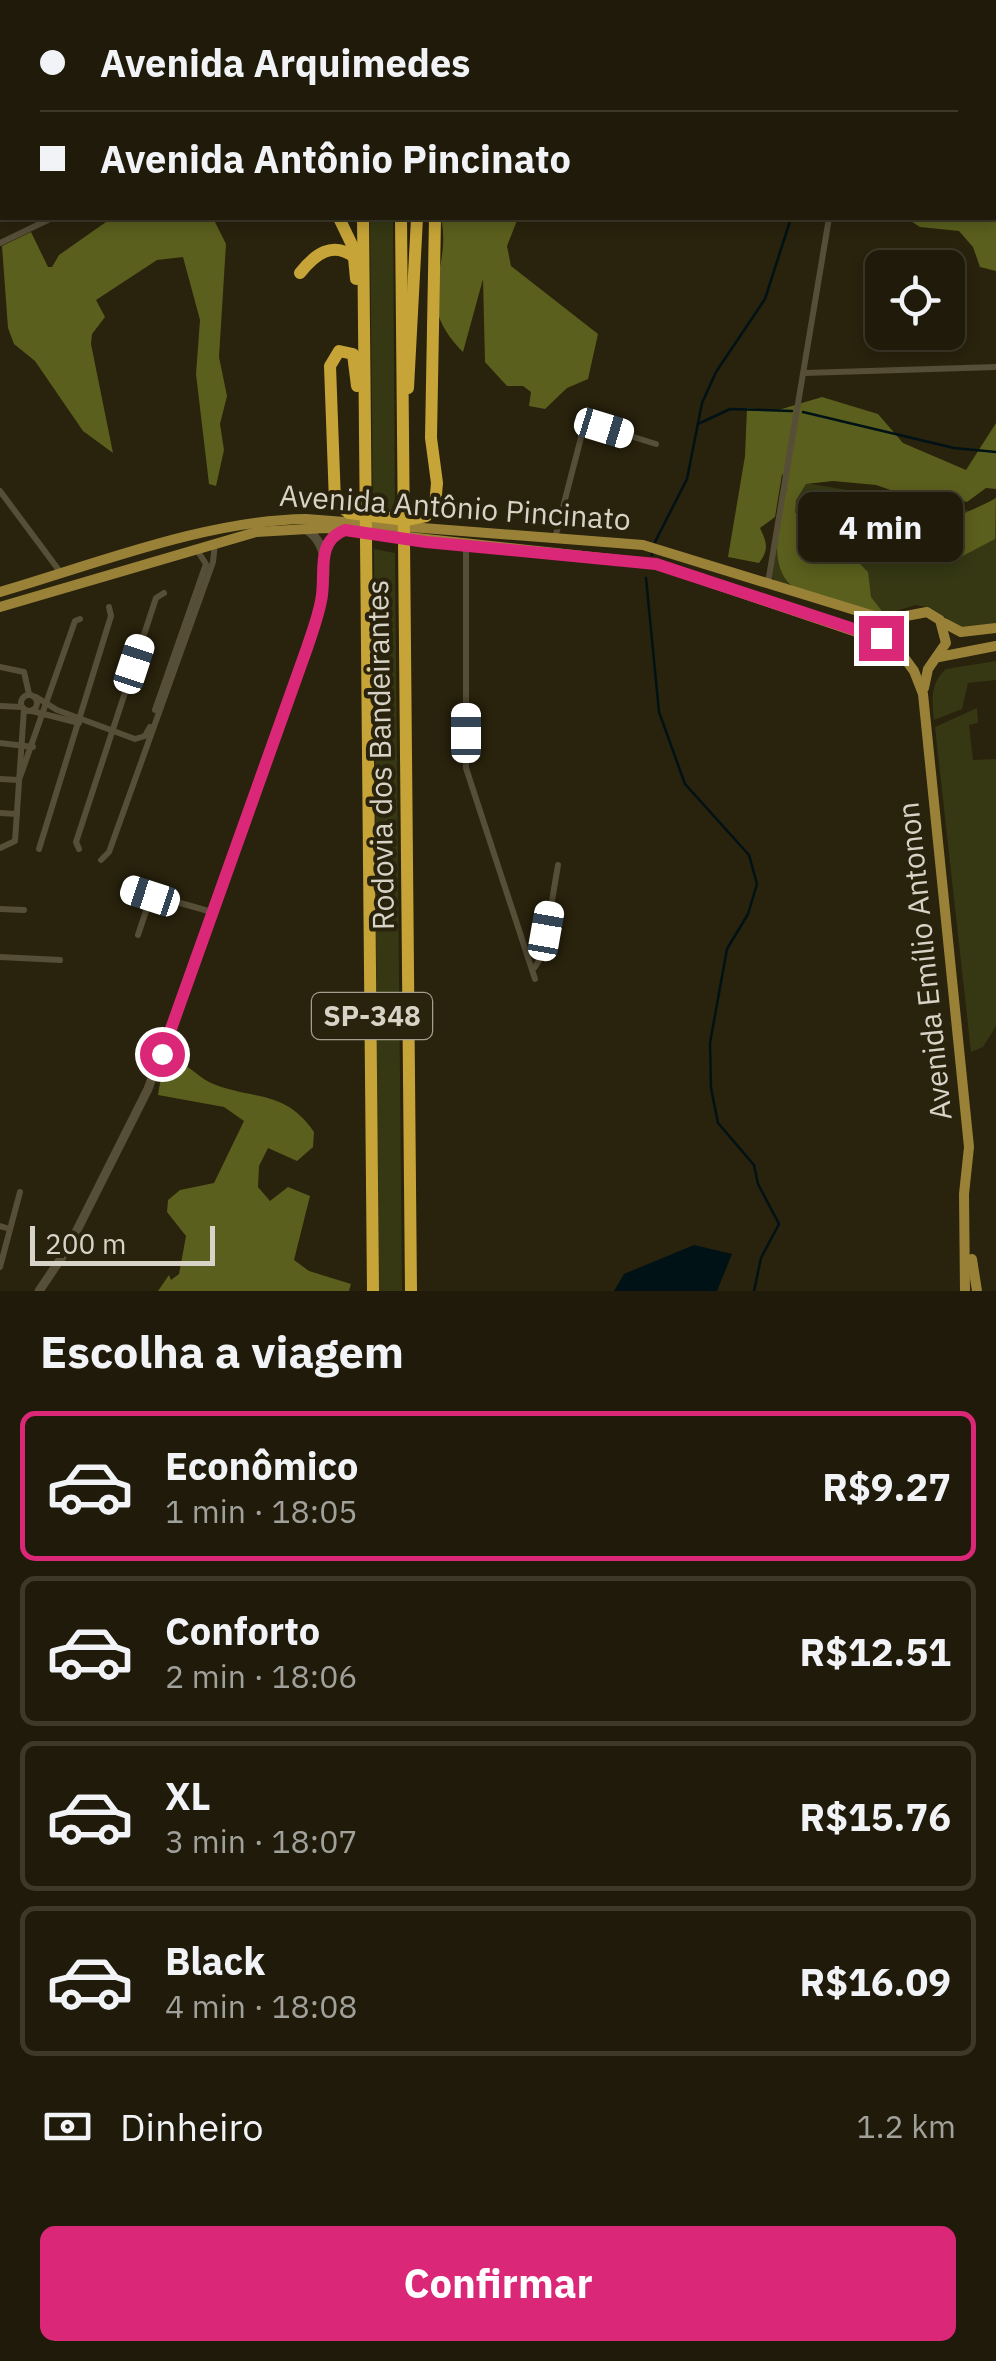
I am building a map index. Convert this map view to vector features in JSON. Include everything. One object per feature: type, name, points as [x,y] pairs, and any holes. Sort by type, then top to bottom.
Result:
[{"type":"highway","points":[[341,220],[354,257],[364,335]]},
{"type":"highway","name":"Rodovia dos Bandeirantes","points":[[363,220],[373,1291]]},
{"type":"highway","name":"Rodovia dos Bandeirantes","points":[[401,220],[411,1291]]},
{"type":"highway","points":[[401,440],[412,350],[417,220]]},
{"type":"highway","points":[[364,452],[354,356],[341,350],[330,366],[333,495],[337,506],[353,514],[401,520],[431,512],[438,490],[430,438],[435,220]]},
{"type":"highway","points":[[300,274],[322,251],[341,250],[354,257]]},
{"type":"main road","name":"Avenida Antônio Pincinato","points":[[0,592],[194,535],[252,521],[306,518],[630,544],[676,552],[884,620],[920,612],[961,632],[996,628]]},
{"type":"main road","name":"Avenida Antônio Pincinato","points":[[0,607],[196,548],[302,527],[466,546],[584,554],[677,569],[894,645]]},
{"type":"main road","points":[[302,527],[313,534],[323,556]]},
{"type":"main road","points":[[39,1291],[68,1248],[148,1089],[314,626],[322,598],[323,556],[332,538],[345,530]]},
{"type":"main road","points":[[194,535],[215,543]]},
{"type":"main road","points":[[555,538],[565,552]]},
{"type":"main road","points":[[584,554],[626,554],[630,544]]},
{"type":"main road","points":[[768,582],[776,601]]},
{"type":"main road","points":[[906,616],[895,629],[894,645],[908,662],[923,694]]},
{"type":"main road","points":[[923,694],[947,635],[940,620]]},
{"type":"main road","points":[[908,662],[921,664],[996,646]]},
{"type":"main road","name":"Avenida Emílio Antonon","points":[[923,694],[968,1132],[965,1291]]},
{"type":"main road","name":"Avenida Emílio Antonon","points":[[966,1224],[978,1291]]},
{"type":"street","points":[[0,243],[48,220]]},
{"type":"street","points":[[768,582],[829,220]]},
{"type":"street","points":[[804,373],[996,367]]},
{"type":"street","points":[[555,538],[584,426],[595,425],[656,444]]},
{"type":"street","points":[[0,492],[62,574]]},
{"type":"street","points":[[101,860],[109,852],[216,555],[215,543]]},
{"type":"street","points":[[466,546],[466,768],[535,978]]},
{"type":"street","points":[[112,733],[140,739],[148,732],[206,564],[196,548]]},
{"type":"street","points":[[79,849],[76,842],[156,598],[164,593]]},
{"type":"street","points":[[38,849],[111,616],[109,608]]},
{"type":"street","points":[[20,778],[34,747],[74,621],[80,619]]},
{"type":"street","points":[[0,667],[24,672],[38,705],[26,709]]},
{"type":"street","points":[[32,696],[46,707],[147,746]]},
{"type":"street","points":[[0,848],[15,841],[19,745],[26,709],[22,699],[32,696]]},
{"type":"street","points":[[0,706],[46,707]]},
{"type":"street","points":[[0,744],[34,747]]},
{"type":"street","points":[[0,779],[20,778]]},
{"type":"street","points":[[0,813],[17,814]]},
{"type":"street","points":[[534,968],[543,954],[558,865]]},
{"type":"street","points":[[131,889],[212,912]]},
{"type":"street","points":[[138,935],[150,896]]},
{"type":"street","points":[[0,909],[24,910]]},
{"type":"street","points":[[0,957],[60,960]]},
{"type":"street","points":[[0,1267],[20,1192]]},
{"type":"street","points":[[0,1226],[10,1229]]},
{"type":"green space","points":[[214,220],[226,244],[219,357],[227,396],[220,424],[224,450],[216,486],[209,484],[196,374],[200,320],[183,257],[157,260],[96,300],[105,317],[92,334],[91,344],[113,453],[83,431],[35,361],[14,344],[8,328],[2,246],[31,232],[48,267],[52,267],[59,255],[106,222]]},
{"type":"green space","points":[[370,220],[393,220],[395,513],[373,511]]},
{"type":"green space","points":[[441,220],[517,220],[507,246],[511,266],[598,334],[588,379],[567,388],[545,409],[529,406],[531,392],[523,386],[507,386],[485,362],[483,279],[463,352],[447,333],[436,301]]},
{"type":"green space","points":[[909,220],[996,220],[996,271],[980,267],[973,247],[959,231],[920,227]]},
{"type":"green space","points":[[822,397],[878,414],[903,443],[966,470],[996,423],[996,489],[986,488],[967,502],[922,490],[905,495],[876,485],[833,481],[806,484],[796,500],[795,513],[805,509],[815,533],[812,545],[816,552],[841,537],[848,538],[858,562],[868,572],[871,597],[885,615],[792,586],[784,576],[777,552],[787,485],[782,474],[775,517],[760,528],[766,545],[759,563],[728,557],[745,456],[747,408],[775,411]]},
{"type":"green space","points":[[788,480],[996,515],[996,623],[960,627],[931,608],[916,605],[879,616],[776,582],[772,577]]},
{"type":"green space","points":[[996,498],[995,539],[953,561],[931,558],[931,545],[943,527]]},
{"type":"green space","points":[[374,549],[395,553],[402,1291],[378,1291]]},
{"type":"green space","points":[[996,661],[996,680],[968,683],[962,709],[934,720],[935,686],[946,669]]},
{"type":"green space","points":[[977,708],[978,723],[969,725],[973,760],[996,759],[996,1026],[983,1047],[971,1052],[935,727]]},
{"type":"green space","points":[[176,1061],[209,1082],[291,1108],[314,1132],[313,1147],[297,1161],[268,1148],[259,1166],[258,1187],[270,1201],[288,1187],[310,1196],[294,1260],[309,1271],[351,1284],[349,1291],[158,1291],[169,1275],[171,1280],[179,1274],[186,1236],[167,1212],[168,1200],[180,1190],[214,1183],[244,1121],[224,1107],[158,1095],[161,1077]]},
{"type":"shaded area","points":[[694,1245],[732,1254],[717,1291],[614,1291],[624,1274]]},
{"type":"waterway","points":[[655,542],[687,479],[702,403],[716,372],[765,299],[790,220]]},
{"type":"waterway","points":[[698,424],[730,409],[792,411]]},
{"type":"waterway","points":[[803,412],[954,448],[996,452]]},
{"type":"waterway","points":[[646,578],[659,712],[685,784],[749,855],[757,884],[748,914],[727,949],[710,1043],[711,1088],[718,1123],[754,1165],[758,1184],[779,1224],[761,1258],[754,1291]]},
{"type":"route","points":[[162,1054],[307,648],[322,598],[323,556],[337,533],[345,530],[426,542],[636,560],[734,587],[881,638]]}]
